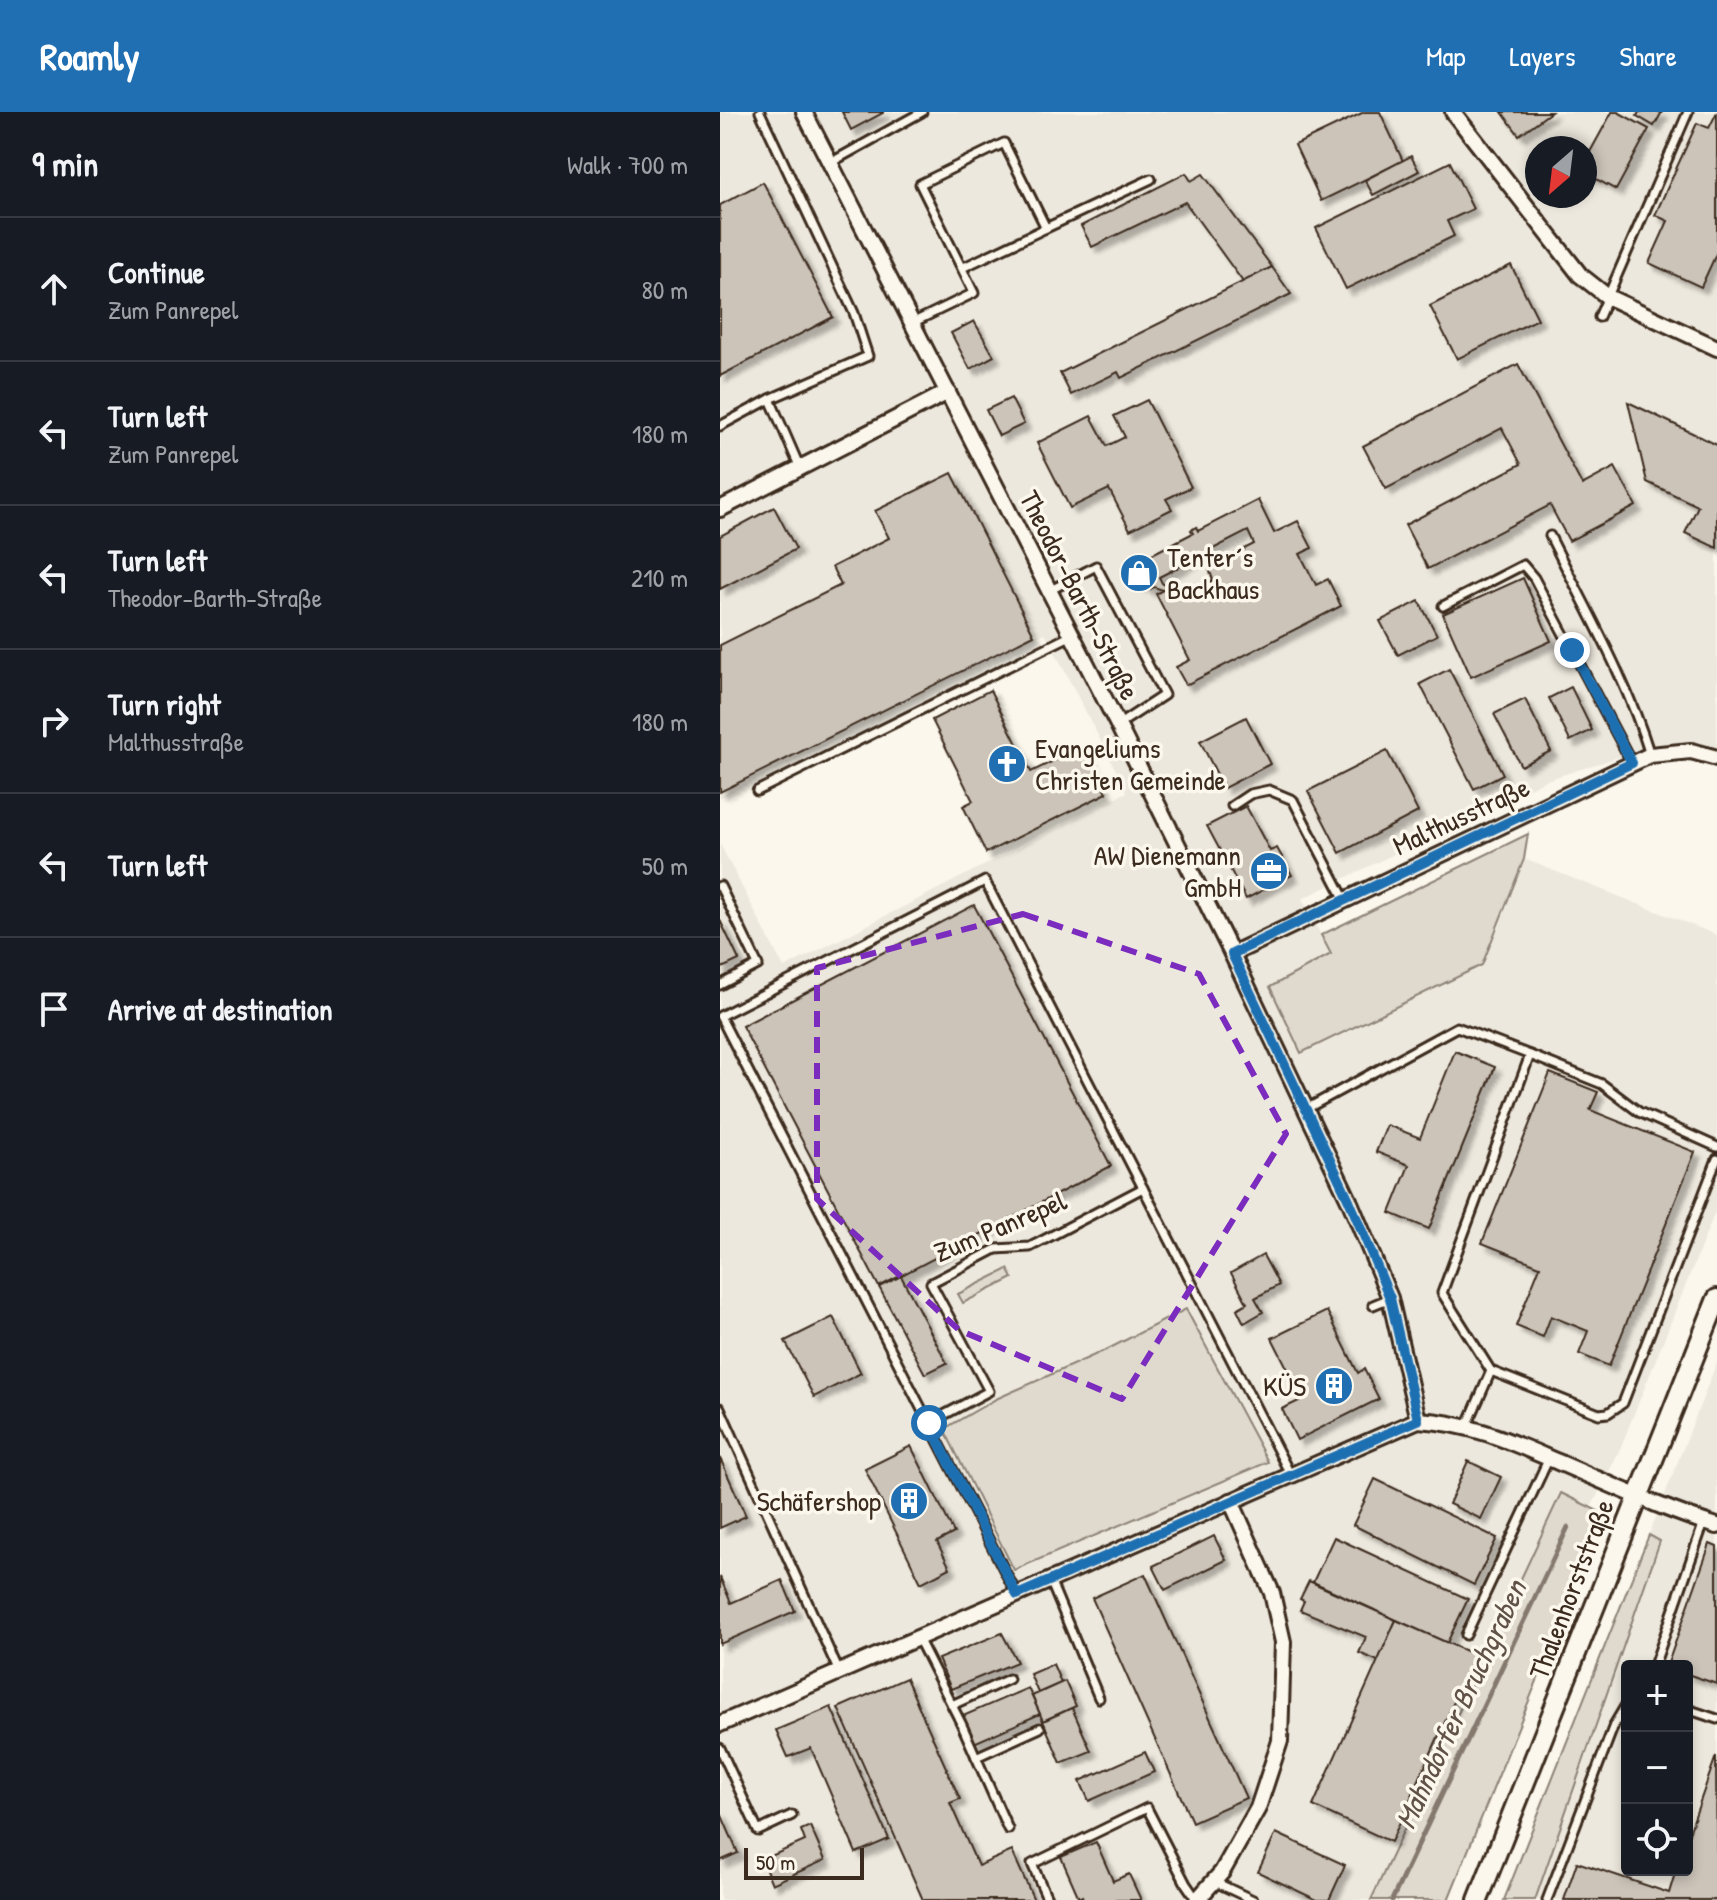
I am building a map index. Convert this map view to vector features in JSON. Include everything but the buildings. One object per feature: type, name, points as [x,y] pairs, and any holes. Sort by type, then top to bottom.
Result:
[{"type":"main road","name":"Thalenhorststraße","points":[[1478,1900],[1717,1299]]},
{"type":"street","name":"Theodor-Barth-Straße","points":[[804,112],[1118,725],[1349,1200],[1390,1298],[1418,1420]]},
{"type":"street","points":[[1453,112],[1580,275],[1608,297],[1717,348]]},
{"type":"street","points":[[720,509],[948,392]]},
{"type":"street","name":"Malthusstraße","points":[[1232,954],[1650,755],[1691,751],[1717,758]]},
{"type":"street","points":[[720,1724],[1418,1420],[1450,1422],[1489,1432],[1711,1524]]},
{"type":"street","points":[[1197,1900],[1222,1872],[1258,1808],[1280,1741],[1283,1642],[1272,1593],[1231,1501]]},
{"type":"lane","points":[[720,426],[770,399],[868,356],[854,313],[760,112]]},
{"type":"lane","points":[[830,163],[922,112]]},
{"type":"lane","points":[[1599,317],[1688,112]]},
{"type":"lane","points":[[912,323],[974,293],[920,184],[1004,143],[1046,228]]},
{"type":"lane","points":[[962,268],[1151,179]]},
{"type":"lane","points":[[770,399],[800,468]]},
{"type":"lane","points":[[1550,536],[1635,712],[1650,755]]},
{"type":"lane","points":[[1443,606],[1523,565],[1534,578],[1632,763]]},
{"type":"lane","points":[[1049,591],[1096,566],[1164,695],[1118,725]]},
{"type":"lane","points":[[757,791],[1072,635]]},
{"type":"lane","points":[[1232,806],[1250,794],[1269,790],[1293,800],[1345,900]]},
{"type":"lane","points":[[1017,1595],[720,1016],[985,881],[1290,1474]]},
{"type":"lane","points":[[720,886],[758,965],[720,985]]},
{"type":"lane","points":[[1306,1109],[1457,1027],[1602,1084],[1639,1112],[1717,1147]]},
{"type":"lane","points":[[1530,1055],[1442,1293],[1491,1371],[1599,1414],[1608,1413],[1623,1403],[1717,1159]]},
{"type":"lane","name":"Zum Panrepel","points":[[929,1423],[989,1391],[931,1283],[996,1249],[1030,1247],[1143,1188]]},
{"type":"lane","points":[[1373,1305],[1390,1298]]},
{"type":"lane","points":[[1467,1426],[1491,1371]]},
{"type":"lane","points":[[720,1408],[839,1672]]},
{"type":"lane","points":[[1466,1635],[1549,1458]]},
{"type":"lane","points":[[1656,1660],[1711,1524]]},
{"type":"lane","points":[[1050,1580],[1099,1698]]},
{"type":"lane","points":[[918,1638],[1008,1829]]},
{"type":"lane","points":[[952,1705],[1009,1679]]},
{"type":"lane","points":[[1693,1711],[1717,1719]]},
{"type":"lane","points":[[1547,1900],[1621,1713]]},
{"type":"lane","points":[[976,1757],[1040,1728]]},
{"type":"lane","points":[[720,1748],[758,1831],[792,1815]]},
{"type":"lane","points":[[1048,1900],[1032,1864],[1147,1808],[1197,1900]]},
{"type":"lane","points":[[1213,1881],[1253,1900]]},
{"type":"highlighted area","points":[[1023,914],[1199,974],[1286,1134],[1122,1399],[959,1330],[817,1199],[817,968]]},
{"type":"shaded area","points":[[720,112],[1717,112],[1717,751],[1690,742],[1651,747],[1546,780],[1302,899],[1331,954],[1270,987],[1302,1052],[1482,965],[1524,859],[1717,935],[1717,1207],[1620,1449],[1591,1508],[1561,1494],[1371,1900],[720,1900],[720,844],[784,968],[1127,792],[1045,633],[720,798]],"holes":[[[1186,1310],[1015,1570],[996,1399]]]},
{"type":"shaded area","points":[[1528,834],[1524,859],[1482,965],[1301,1053],[1270,987],[1331,954],[1321,935]]},
{"type":"shaded area","points":[[1008,1269],[1013,1278],[963,1303],[958,1294]]},
{"type":"shaded area","points":[[1186,1309],[1268,1462],[1014,1570],[944,1429],[996,1399],[1108,1349]]},
{"type":"shaded area","points":[[1717,1362],[1717,1900],[1535,1900],[1660,1542],[1649,1535]]},
{"type":"shaded area","points":[[1561,1493],[1604,1514],[1577,1570],[1567,1607],[1448,1900],[1371,1900]]},
{"type":"shaded area","points":[[1649,1535],[1660,1541],[1535,1900],[1504,1900]]},
{"type":"waterway","name":"Mahndorfer Bruchgraben","points":[[1392,1900],[1568,1527]]},
{"type":"place","name":"Tenter´s Backhaus","points":[[1139,573]]},
{"type":"place","name":"Evangeliums Christen Gemeinde","points":[[1007,764]]},
{"type":"place","name":"AW Dienemann GmbH","points":[[1269,871]]},
{"type":"place","name":"KÜS","points":[[1334,1386]]},
{"type":"place","name":"Schäfershop","points":[[909,1501]]},
{"type":"route","points":[[929,1423],[1017,1595],[1418,1420],[1390,1298],[1349,1200],[1232,954],[1632,763],[1572,650]]}]
